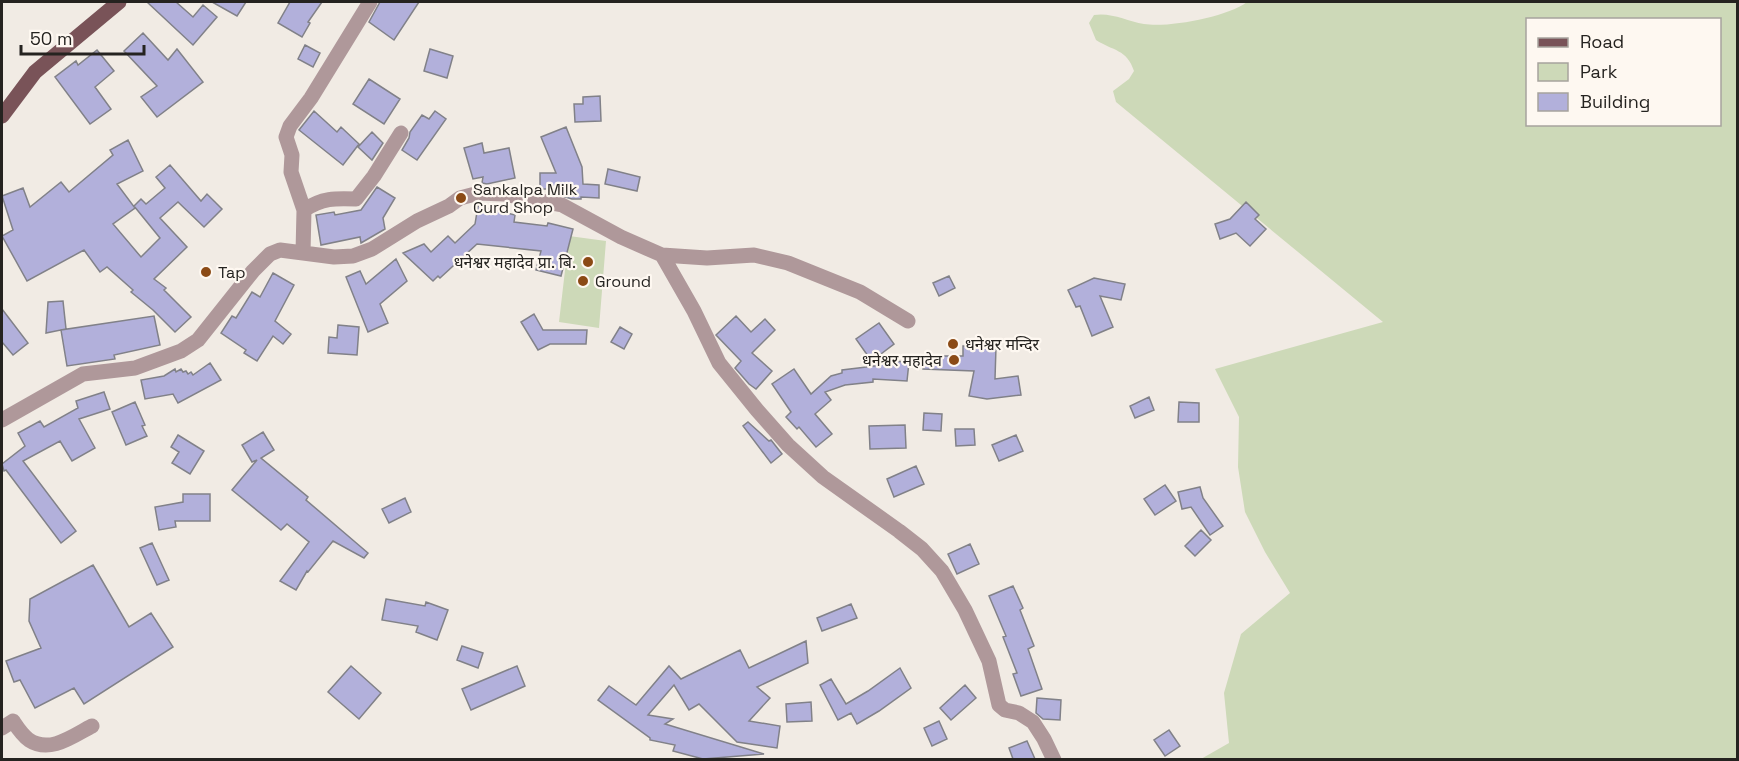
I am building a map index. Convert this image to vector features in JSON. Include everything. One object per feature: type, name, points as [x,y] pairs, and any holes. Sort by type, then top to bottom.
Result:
[{"type":"main road","points":[[2,116],[35,72],[119,2]]},
{"type":"street","points":[[303,253],[304,210],[291,172],[292,155],[286,137],[290,126],[311,98],[370,2]]},
{"type":"street","points":[[304,210],[317,201],[337,198],[356,199],[374,176],[401,133]]},
{"type":"street","points":[[2,420],[83,374],[135,368],[181,351],[198,340],[253,271],[270,254],[280,250],[334,257],[353,256],[372,249],[460,198],[480,193],[504,194],[562,205],[621,237],[662,255],[707,258],[754,255],[788,263],[860,292],[908,321]]},
{"type":"street","points":[[662,255],[694,311],[719,363],[788,445],[823,477],[921,549],[942,571],[965,610],[989,661],[999,705],[1033,722],[1054,759]]},
{"type":"street","points":[[2,728],[13,721],[27,739],[41,746],[68,740],[92,726]]},
{"type":"green space","points":[[1247,2],[1737,2],[1737,759],[1201,759],[1229,743],[1224,693],[1241,634],[1290,593],[1265,552],[1245,512],[1238,467],[1239,417],[1215,369],[1383,322],[1116,102],[1113,91],[1129,79],[1134,71],[1128,58],[1096,40],[1089,23],[1094,15],[1113,16],[1154,25],[1182,23],[1226,12]]},
{"type":"green space","name":"Ground","points":[[569,236],[606,241],[599,328],[559,322]]},
{"type":"building","points":[[147,2],[176,2],[193,17],[203,5],[217,17],[193,45]]},
{"type":"building","points":[[212,2],[246,2],[237,16]]},
{"type":"building","points":[[290,2],[322,2],[308,22],[310,23],[302,37],[278,23]]},
{"type":"building","points":[[380,2],[419,2],[394,40],[369,22]]},
{"type":"building","points":[[143,33],[168,60],[177,49],[203,82],[157,117],[141,97],[157,86],[124,51]]},
{"type":"building","points":[[305,45],[320,53],[313,67],[298,59]]},
{"type":"building","points":[[430,49],[453,56],[447,78],[424,71]]},
{"type":"building","points":[[97,50],[114,71],[95,87],[111,109],[90,124],[55,77],[76,61],[78,65]]},
{"type":"building","points":[[369,79],[400,99],[384,124],[353,104]]},
{"type":"building","points":[[600,96],[601,121],[575,122],[574,104],[583,104],[583,97]]},
{"type":"building","points":[[314,111],[337,132],[341,127],[359,144],[343,165],[299,130]]},
{"type":"building","points":[[435,111],[446,119],[417,160],[402,150],[410,132],[422,115],[429,119]]},
{"type":"building","points":[[566,127],[582,167],[583,184],[599,185],[599,198],[572,199],[555,194],[554,189],[540,189],[540,173],[556,173],[541,137]]},
{"type":"building","points":[[372,132],[383,143],[372,160],[358,147]]},
{"type":"building","points":[[128,140],[143,171],[117,184],[135,208],[113,224],[141,257],[160,238],[134,206],[141,199],[146,204],[165,188],[156,177],[170,165],[201,201],[207,194],[222,209],[204,227],[178,202],[160,218],[187,247],[154,279],[166,288],[164,290],[191,317],[175,332],[107,267],[100,272],[84,250],[27,281],[2,236],[13,230],[2,196],[23,188],[30,207],[61,182],[69,192],[113,155],[110,150]]},
{"type":"building","points":[[482,143],[484,153],[509,148],[515,178],[487,184],[482,183],[483,177],[473,179],[464,148]]},
{"type":"building","points":[[608,169],[640,177],[637,191],[605,184]]},
{"type":"building","points":[[377,187],[395,198],[383,218],[385,229],[361,243],[360,237],[321,245],[316,215],[334,212],[335,215],[361,210]]},
{"type":"building","points":[[1246,202],[1259,215],[1255,219],[1266,229],[1250,246],[1236,233],[1220,239],[1215,224],[1230,219]]},
{"type":"building","points":[[478,206],[515,215],[514,222],[547,226],[548,223],[573,229],[561,276],[536,270],[541,251],[477,244],[440,278],[438,276],[433,281],[403,253],[424,244],[431,252],[448,236],[455,243],[475,224]]},
{"type":"building","points":[[396,259],[407,281],[380,304],[388,323],[368,332],[346,277],[360,271],[366,284]]},
{"type":"building","points":[[273,273],[294,285],[275,321],[291,334],[283,344],[273,336],[257,361],[244,353],[246,350],[221,333],[232,316],[236,318],[252,292],[260,297]]},
{"type":"building","points":[[949,276],[955,288],[939,296],[933,283]]},
{"type":"building","points":[[1094,278],[1125,284],[1121,300],[1100,296],[1113,327],[1092,336],[1080,306],[1076,307],[1068,290]]},
{"type":"building","points":[[63,301],[66,329],[46,333],[48,302]]},
{"type":"building","points":[[2,309],[28,343],[13,355],[2,342]]},
{"type":"building","points":[[534,314],[543,330],[587,330],[586,344],[550,344],[538,350],[521,322]]},
{"type":"building","points":[[154,316],[160,345],[114,355],[115,359],[67,366],[61,330]]},
{"type":"building","points":[[736,316],[751,332],[765,319],[775,330],[752,353],[772,371],[756,389],[735,368],[741,361],[716,335]]},
{"type":"building","points":[[879,323],[894,344],[873,360],[909,362],[907,381],[873,379],[873,382],[845,385],[825,392],[831,400],[815,414],[832,434],[816,447],[799,427],[797,429],[786,417],[791,412],[772,384],[794,369],[811,394],[831,376],[842,373],[842,370],[875,366],[856,339]]},
{"type":"building","points":[[338,325],[359,327],[357,355],[328,353],[329,337],[337,338]]},
{"type":"building","points":[[620,327],[632,334],[624,349],[611,342]]},
{"type":"building","points":[[963,346],[996,347],[995,379],[1018,376],[1021,395],[987,399],[969,396],[974,371],[923,369],[924,356],[963,356]]},
{"type":"building","points":[[210,363],[221,380],[178,403],[173,394],[145,399],[141,380],[164,376],[175,369],[176,372],[181,369],[193,375]]},
{"type":"building","points":[[104,392],[110,409],[79,419],[95,448],[72,461],[60,441],[23,461],[76,531],[61,543],[6,470],[4,471],[2,464],[25,446],[18,433],[40,421],[44,427],[78,408],[76,401]]},
{"type":"building","points":[[1149,397],[1154,410],[1135,418],[1130,406]]},
{"type":"building","points":[[135,402],[147,436],[126,445],[112,412]]},
{"type":"building","points":[[1179,402],[1199,403],[1199,422],[1178,422]]},
{"type":"building","points":[[924,413],[942,414],[941,431],[923,430]]},
{"type":"building","points":[[748,422],[769,441],[771,440],[782,454],[771,463],[743,426]]},
{"type":"building","points":[[905,425],[906,448],[870,449],[869,426]]},
{"type":"building","points":[[955,429],[974,429],[975,445],[956,446]]},
{"type":"building","points":[[263,432],[274,450],[261,458],[308,497],[306,500],[368,553],[364,558],[333,541],[307,571],[296,590],[280,581],[309,542],[287,524],[281,530],[232,490],[257,460],[252,462],[242,445]]},
{"type":"building","points":[[178,435],[204,451],[190,474],[172,463],[179,452],[171,447]]},
{"type":"building","points":[[1016,435],[1023,451],[999,461],[992,445]]},
{"type":"building","points":[[916,466],[924,484],[894,497],[887,479]]},
{"type":"building","points":[[1165,485],[1176,501],[1155,515],[1144,499]]},
{"type":"building","points":[[1200,487],[1203,498],[1223,526],[1210,535],[1191,507],[1182,509],[1178,492]]},
{"type":"building","points":[[183,494],[210,494],[210,521],[175,521],[176,527],[159,530],[155,507],[183,502]]},
{"type":"building","points":[[405,498],[411,512],[389,523],[382,509]]},
{"type":"building","points":[[1201,530],[1211,540],[1195,556],[1185,546]]},
{"type":"building","points":[[152,543],[169,580],[157,585],[140,548]]},
{"type":"building","points":[[970,544],[979,564],[957,574],[948,554]]},
{"type":"building","points":[[93,565],[129,627],[151,613],[173,647],[84,704],[74,688],[35,708],[20,680],[14,682],[6,661],[41,648],[29,621],[30,599]]},
{"type":"building","points":[[1013,586],[1023,608],[1020,610],[1034,646],[1028,649],[1042,689],[1021,696],[1013,674],[1017,673],[1003,637],[1006,636],[989,596]]},
{"type":"building","points":[[386,599],[425,606],[426,602],[448,610],[437,640],[416,632],[418,626],[382,620]]},
{"type":"building","points":[[851,604],[857,618],[822,631],[817,618]]},
{"type":"building","points":[[806,641],[808,663],[757,687],[770,698],[749,721],[780,726],[777,748],[737,742],[699,704],[689,710],[674,685],[648,715],[673,719],[665,724],[764,754],[703,759],[673,751],[675,745],[650,740],[598,700],[609,686],[636,705],[669,666],[681,679],[740,650],[749,668]]},
{"type":"building","points":[[462,646],[483,653],[478,668],[457,660]]},
{"type":"building","points":[[351,666],[381,693],[359,719],[328,692]]},
{"type":"building","points":[[517,666],[525,686],[471,710],[462,689]]},
{"type":"building","points":[[900,668],[911,688],[857,724],[851,713],[838,720],[820,685],[831,679],[846,704]]},
{"type":"building","points":[[965,685],[976,698],[951,720],[940,708]]},
{"type":"building","points":[[1037,698],[1061,700],[1060,720],[1043,719],[1036,713]]},
{"type":"building","points":[[811,702],[812,721],[787,722],[786,704]]},
{"type":"building","points":[[939,721],[947,739],[932,746],[924,728]]},
{"type":"building","points":[[1169,730],[1180,746],[1165,756],[1154,740]]},
{"type":"building","points":[[1027,741],[1035,759],[1013,759],[1009,748]]},
{"type":"place","name":"Sankalpa Milk Curd Shop","points":[[461,198]]},
{"type":"place","name":"धनेश्वर महादेव प्रा. बि.","points":[[588,262]]},
{"type":"place","name":"Tap","points":[[206,272]]},
{"type":"place","name":"Ground","points":[[583,281]]},
{"type":"place","name":"धनेश्वर मन्दिर","points":[[953,344]]},
{"type":"place","name":"धनेश्वर महादेव","points":[[954,360]]}]
